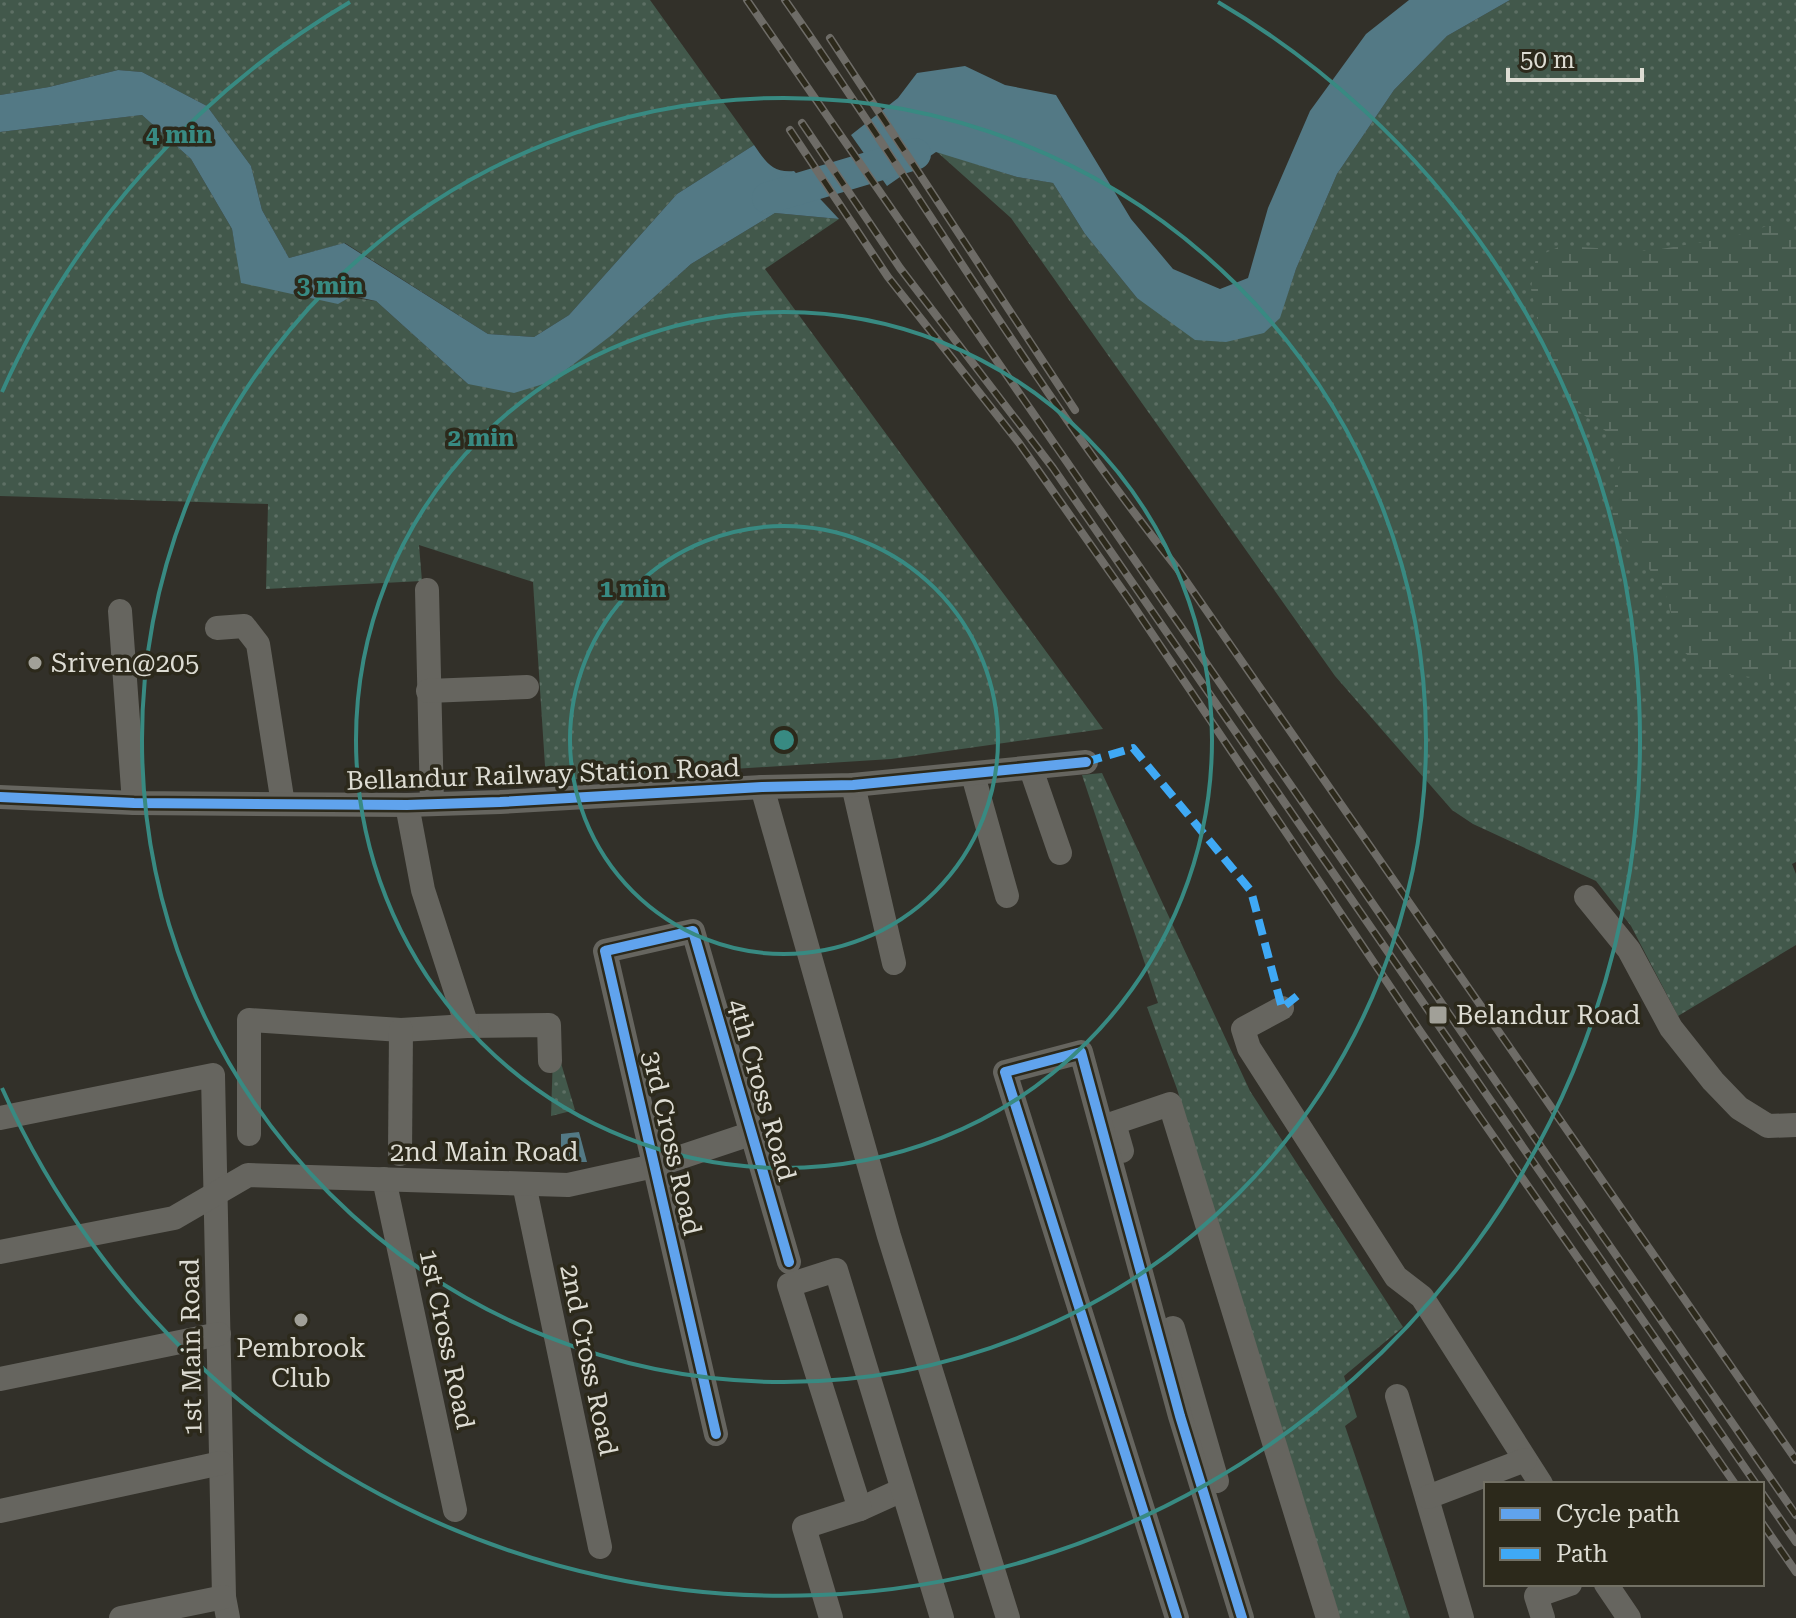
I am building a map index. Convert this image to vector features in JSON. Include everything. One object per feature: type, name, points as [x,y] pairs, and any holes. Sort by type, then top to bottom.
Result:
[{"type":"street","points":[[427,590],[432,804]]},
{"type":"street","points":[[120,611],[134,803]]},
{"type":"street","points":[[217,628],[244,626],[258,644],[283,804]]},
{"type":"street","points":[[428,691],[527,687]]},
{"type":"street","name":"Bellandur Railway Station Road","points":[[0,797],[134,803],[407,805],[853,785],[1086,762]]},
{"type":"street","points":[[1031,769],[1060,853]]},
{"type":"street","points":[[973,775],[1007,896]]},
{"type":"street","points":[[853,785],[894,963]]},
{"type":"street","points":[[762,787],[889,1236],[1008,1618]]},
{"type":"street","points":[[407,805],[423,890],[467,1026]]},
{"type":"street","points":[[1586,897],[1629,950],[1671,1028],[1713,1081],[1739,1108],[1768,1126],[1796,1125]]},
{"type":"street","name":"4th Cross Road","points":[[693,931],[789,1262]]},
{"type":"street","name":"3rd Cross Road","points":[[693,931],[605,951],[716,1434]]},
{"type":"street","points":[[1282,1008],[1243,1029],[1249,1048],[1396,1277],[1422,1297],[1540,1482]]},
{"type":"street","points":[[249,1134],[249,1020],[401,1030],[549,1025],[550,1061]]},
{"type":"street","points":[[400,1154],[401,1030]]},
{"type":"street","points":[[1177,1618],[1005,1072],[1081,1052],[1180,1416],[1242,1618]]},
{"type":"street","name":"1st Main Road","points":[[0,1118],[213,1075],[226,1608]]},
{"type":"street","points":[[1256,1618],[1114,1123],[1170,1104],[1328,1618]]},
{"type":"street","name":"2nd Main Road","points":[[216,1192],[248,1175],[568,1185],[654,1166],[750,1134]]},
{"type":"street","name":"1st Cross Road","points":[[384,1179],[455,1510]]},
{"type":"street","name":"2nd Cross Road","points":[[524,1184],[600,1547]]},
{"type":"street","points":[[0,1252],[174,1218],[216,1192]]},
{"type":"street","points":[[860,1509],[789,1285],[836,1270],[942,1618]]},
{"type":"street","points":[[0,1379],[219,1334]]},
{"type":"street","points":[[1397,1396],[1462,1618]]},
{"type":"street","points":[[1428,1497],[1525,1460]]},
{"type":"street","points":[[0,1511],[221,1463]]},
{"type":"street","points":[[831,1618],[804,1527],[860,1509],[902,1490]]},
{"type":"street","points":[[1540,1607],[1567,1586]]},
{"type":"street","points":[[1607,1586],[1629,1618]]},
{"type":"street","points":[[121,1618],[226,1608]]},
{"type":"green space","points":[[0,0],[650,0],[754,145],[677,194],[569,315],[534,337],[488,334],[345,243],[289,258],[262,210],[251,166],[207,106],[142,72],[118,70],[0,95]]},
{"type":"green space","points":[[1510,0],[1796,0],[1796,862],[1792,864],[1796,874],[1796,945],[1678,1016],[1631,926],[1596,881],[1473,824],[1452,810],[1335,676],[1011,218],[936,151],[1017,177],[1053,183],[1085,234],[1137,298],[1279,318],[1296,269],[1337,174],[1394,90],[1447,36]]},
{"type":"green space","points":[[142,115],[191,159],[232,229],[242,283],[376,301],[468,384],[613,334],[691,264],[775,213],[839,219],[765,269],[1103,729],[891,759],[546,781],[533,582],[419,545],[422,581],[266,589],[268,504],[0,496],[0,132]]},
{"type":"green space","points":[[1777,223],[1796,232],[1796,682],[1706,672],[1682,650],[1664,589],[1613,521],[1612,499],[1620,465],[1616,445],[1611,435],[1573,407],[1544,351],[1531,289],[1536,257],[1561,246],[1649,251],[1728,238]]},
{"type":"green space","points":[[1102,773],[1250,1091],[1403,1327],[1344,1376],[1357,1417],[1345,1426],[1410,1618],[1340,1618],[1177,1089],[1147,1007],[1158,1003],[1082,775]]},
{"type":"green space","points":[[558,1053],[575,1110],[551,1116],[553,1054]]},
{"type":"water","points":[[1409,0],[1510,0],[1447,36],[1394,90],[1337,174],[1296,269],[1280,318],[1264,333],[1226,342],[1195,340],[1137,298],[1085,234],[1053,183],[1017,177],[936,152],[887,186],[851,135],[898,98],[917,73],[965,66],[1005,85],[1056,95],[1131,219],[1173,269],[1220,289],[1248,278],[1268,208],[1310,111],[1366,34]]},
{"type":"water","points":[[118,70],[142,72],[207,106],[251,166],[262,210],[289,258],[344,243],[488,334],[534,337],[569,315],[677,194],[754,145],[775,168],[794,171],[839,219],[775,213],[691,264],[613,334],[550,382],[514,393],[468,384],[376,301],[352,296],[338,304],[241,283],[232,229],[191,159],[142,115],[0,132],[0,95]]},
{"type":"water","points":[[579,1132],[587,1162],[561,1162],[561,1134]]},
{"type":"waterway","points":[[768,198],[915,154]]},
{"type":"railway","points":[[747,0],[1796,1515]]},
{"type":"railway","points":[[785,0],[1074,430],[1177,568],[1796,1460]]},
{"type":"railway","points":[[830,38],[1075,410]]},
{"type":"railway","points":[[802,123],[900,268],[1053,468],[1755,1482]]},
{"type":"railway","points":[[790,130],[888,277],[1019,443],[1128,598],[1420,1031],[1734,1482]]},
{"type":"railway","points":[[1764,1496],[1796,1542]]},
{"type":"railway","points":[[1764,1526],[1796,1572]]},
{"type":"marked path","points":[[1086,762],[1133,748],[1251,891],[1282,1008],[1297,996]]},
{"type":"cycle path","points":[[0,797],[134,803],[407,805],[853,785],[1086,762]]},
{"type":"cycle path","points":[[716,1434],[605,951],[693,931],[789,1262]]},
{"type":"cycle path","points":[[1177,1618],[1005,1072],[1081,1052],[1180,1416],[1242,1618]]},
{"type":"place","name":"Sriven@205","points":[[35,663]]},
{"type":"place","name":"Belandur Road","points":[[1438,1015]]},
{"type":"place","name":"Pembrook Club","points":[[301,1320]]}]
